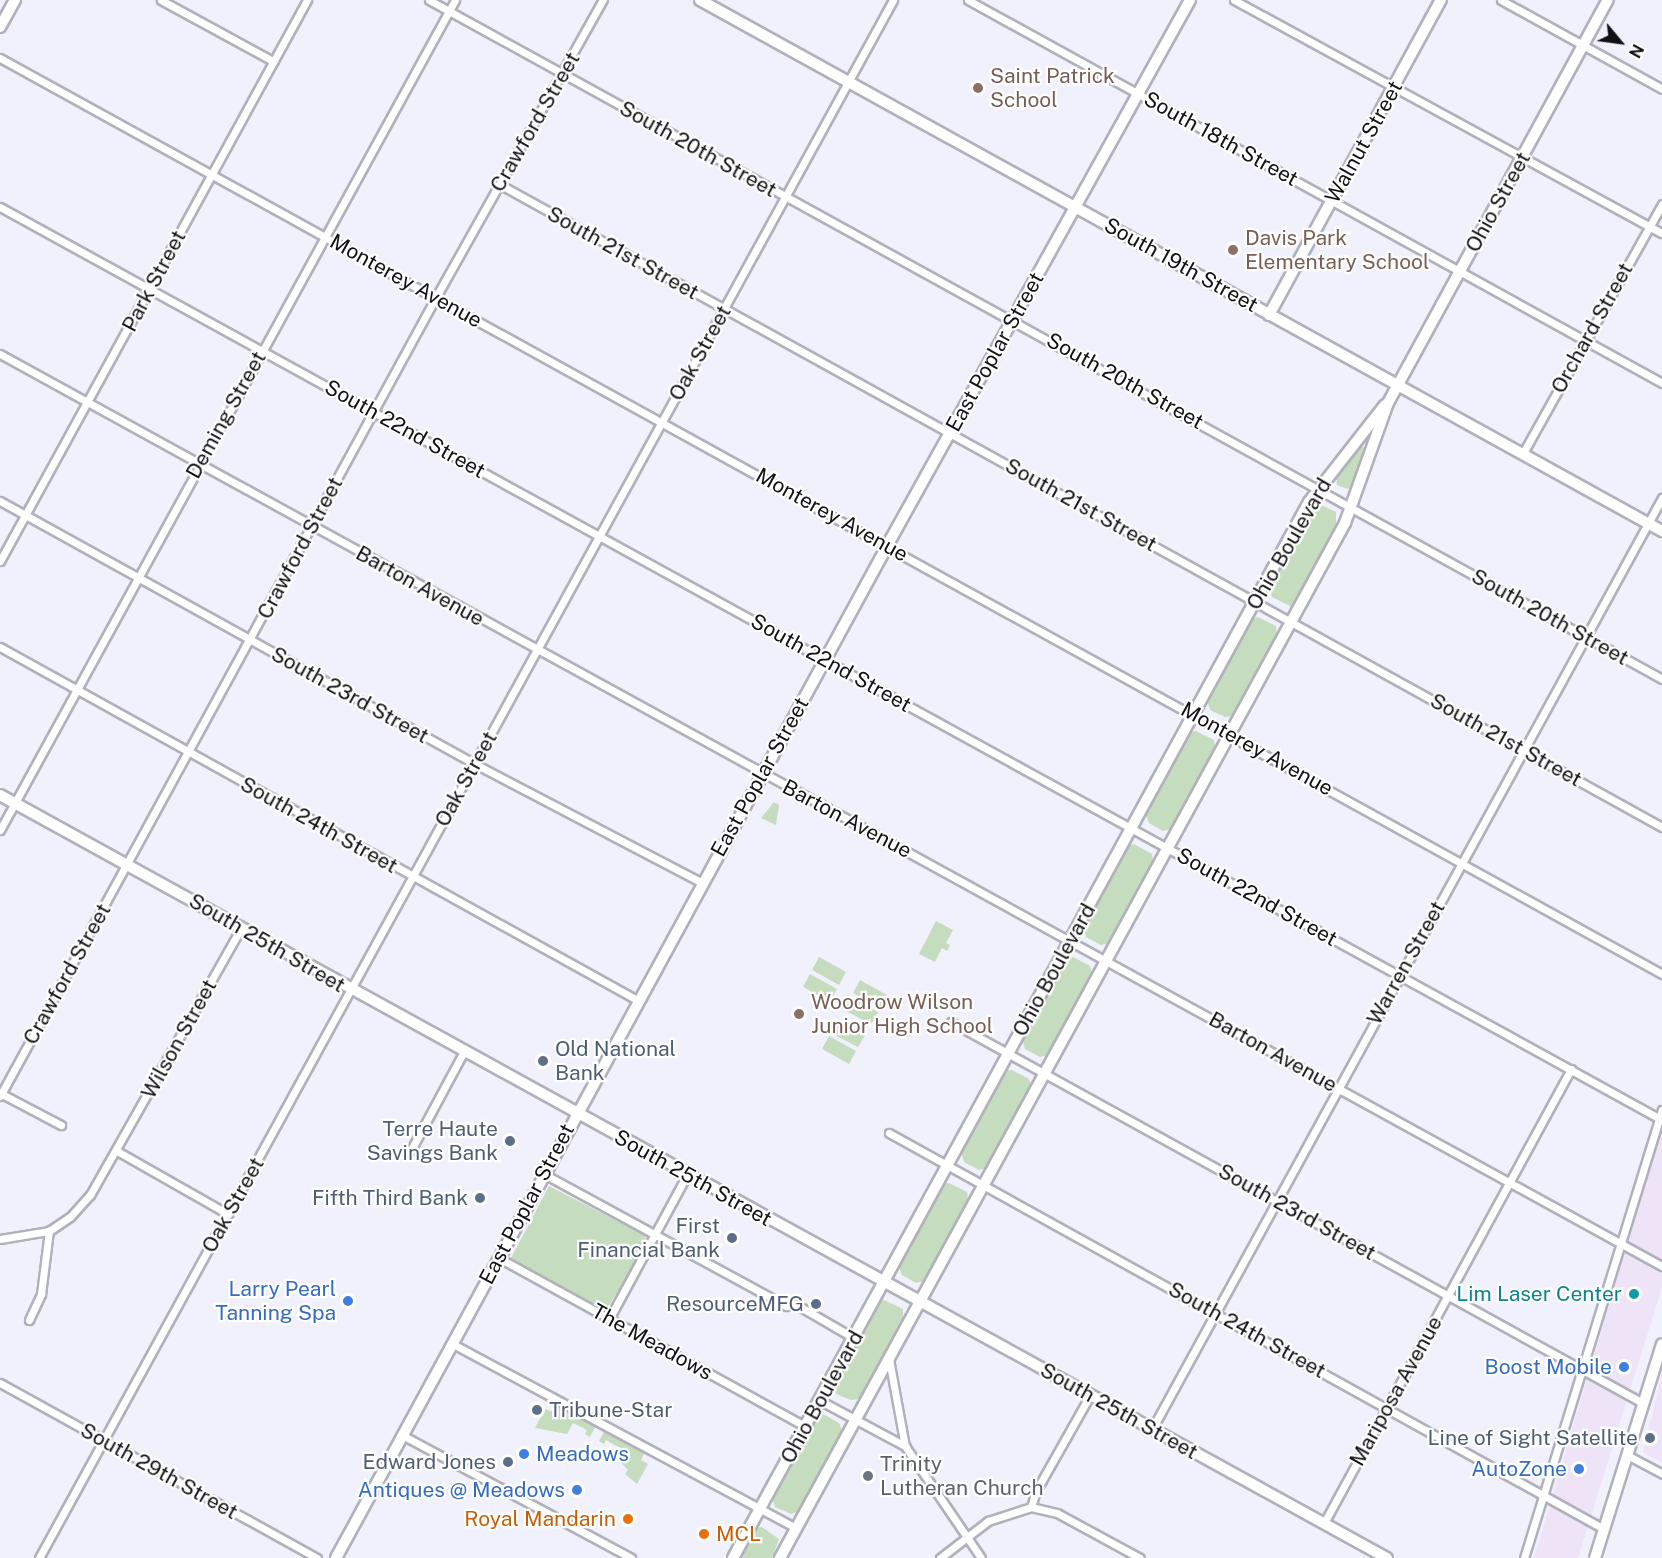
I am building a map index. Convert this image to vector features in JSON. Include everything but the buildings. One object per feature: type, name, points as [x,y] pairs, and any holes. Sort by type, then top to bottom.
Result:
[{"type":"street","points":[[0,27],[15,0]]},
{"type":"street","points":[[161,0],[273,61]]},
{"type":"street","name":"Park Street","points":[[0,561],[307,0]]},
{"type":"street","name":"South 20th Street","points":[[429,0],[1319,487],[1662,679]]},
{"type":"street","name":"Deming Street","points":[[0,830],[78,690],[199,462],[455,0]]},
{"type":"street","name":"Crawford Street","points":[[1,1094],[436,297],[603,0]]},
{"type":"street","name":"South 19th Street","points":[[700,0],[1662,531]]},
{"type":"street","name":"Oak Street","points":[[39,1558],[893,0]]},
{"type":"street","name":"South 18th Street","points":[[968,0],[1662,382]]},
{"type":"street","name":"East Poplar Street","points":[[336,1558],[451,1343],[887,546],[1190,0]]},
{"type":"street","points":[[1234,0],[1662,233]]},
{"type":"street","name":"Walnut Street","points":[[1269,315],[1441,0]]},
{"type":"street","points":[[1501,0],[1662,89]]},
{"type":"street","name":"Ohio Street","points":[[1388,403],[1608,0]]},
{"type":"street","name":"Monterey Avenue","points":[[0,58],[1194,713],[1662,974]]},
{"type":"street","name":"South 21st Street","points":[[499,184],[1256,600],[1662,827]]},
{"type":"street","name":"Orchard Street","points":[[1523,453],[1662,204]]},
{"type":"street","name":"South 22nd Street","points":[[0,207],[263,349],[1661,1120]]},
{"type":"street","name":"Barton Avenue","points":[[0,354],[1662,1266]]},
{"type":"street","name":"Ohio Boulevard","points":[[733,1558],[1319,487],[1388,403]]},
{"type":"street","name":"Ohio Boulevard","points":[[780,1558],[1353,506],[1388,403]]},
{"type":"street","name":"Warren Street","points":[[1152,1429],[1662,498]]},
{"type":"street","name":"South 23rd Street","points":[[0,501],[475,764],[703,883]]},
{"type":"street","name":"South 24th Street","points":[[0,647],[639,1001]]},
{"type":"street","name":"South 25th Street","points":[[0,795],[350,990],[1387,1558]]},
{"type":"street","name":"Wilson Street","points":[[49,1231],[70,1216],[90,1195],[117,1151],[241,928]]},
{"type":"street","name":"South 23rd Street","points":[[951,1022],[1046,1072],[1643,1403]]},
{"type":"street","points":[[411,1150],[464,1051]]},
{"type":"street","name":"Mariposa Avenue","points":[[1324,1523],[1571,1069]]},
{"type":"street","points":[[1,1094],[61,1125]]},
{"type":"street","points":[[1524,1558],[1661,1120],[1662,1110]]},
{"type":"street","name":"South 24th Street","points":[[889,1133],[1604,1529]]},
{"type":"street","points":[[117,1151],[228,1214]]},
{"type":"street","points":[[544,1174],[656,1232],[786,1306],[797,1305],[854,1338]]},
{"type":"street","points":[[609,1319],[687,1175]]},
{"type":"street","points":[[0,1239],[49,1231],[41,1294],[29,1320]]},
{"type":"street","name":"The Meadows","points":[[499,1258],[805,1426]]},
{"type":"street","points":[[451,1343],[796,1528]]},
{"type":"street","points":[[1596,1558],[1662,1344]]},
{"type":"street","points":[[889,1359],[905,1446],[965,1538],[981,1558]]},
{"type":"street","name":"South 29th Street","points":[[0,1383],[317,1558]]},
{"type":"street","points":[[1030,1508],[1036,1491],[1090,1395]]},
{"type":"street","points":[[819,1400],[905,1446]]},
{"type":"street","points":[[402,1435],[631,1558]]},
{"type":"street","points":[[1627,1455],[1662,1474]]},
{"type":"street","points":[[940,1558],[988,1521],[1030,1508],[1057,1514],[1140,1558]]},
{"type":"shaded area","points":[[1662,1127],[1662,1287],[1578,1558],[1534,1558]]},
{"type":"shaded area","points":[[1662,1374],[1662,1463],[1643,1452]]},
{"type":"green space","points":[[1360,446],[1365,448],[1351,489],[1337,485],[1336,475]]},
{"type":"green space","points":[[1319,504],[1336,512],[1336,527],[1292,607],[1272,597],[1269,585],[1315,505]]},
{"type":"green space","points":[[1258,617],[1276,626],[1277,634],[1233,716],[1225,717],[1210,710],[1207,700],[1251,619]]},
{"type":"green space","points":[[1196,731],[1214,740],[1215,747],[1171,829],[1163,831],[1149,823],[1145,813],[1190,732]]},
{"type":"green space","points":[[774,802],[779,805],[776,825],[761,818]]},
{"type":"green space","points":[[1134,844],[1152,854],[1153,861],[1109,943],[1101,945],[1086,937],[1083,927],[1128,846]]},
{"type":"green space","points":[[936,921],[953,930],[946,943],[950,945],[947,951],[942,948],[935,962],[919,954]]},
{"type":"green space","points":[[819,957],[846,972],[839,985],[812,970]]},
{"type":"green space","points":[[1073,957],[1090,966],[1092,973],[1048,1055],[1040,1057],[1025,1049],[1022,1039],[1066,958]]},
{"type":"green space","points":[[810,974],[837,989],[830,1002],[803,987]]},
{"type":"green space","points":[[860,980],[887,995],[880,1007],[853,993]]},
{"type":"green space","points":[[851,997],[878,1012],[871,1024],[844,1010]]},
{"type":"green space","points":[[838,1020],[865,1035],[858,1047],[831,1033]]},
{"type":"green space","points":[[829,1036],[856,1051],[849,1064],[822,1049]]},
{"type":"green space","points":[[1012,1070],[1029,1079],[1031,1086],[987,1168],[979,1170],[964,1162],[961,1152],[1005,1071]]},
{"type":"green space","points":[[949,1183],[967,1192],[968,1199],[924,1281],[916,1283],[902,1275],[898,1265],[943,1184]]},
{"type":"green space","points":[[549,1186],[646,1236],[637,1260],[606,1310],[511,1258]]},
{"type":"green space","points":[[884,1300],[903,1309],[903,1317],[859,1399],[851,1400],[836,1394],[833,1383],[878,1302]]},
{"type":"green space","points":[[557,1405],[596,1426],[590,1437],[585,1434],[587,1430],[573,1423],[567,1434],[535,1428],[545,1409],[553,1412]]},
{"type":"green space","points":[[823,1414],[839,1423],[842,1430],[798,1512],[791,1514],[775,1507],[772,1497],[817,1416]]},
{"type":"green space","points":[[605,1430],[645,1452],[641,1460],[648,1464],[637,1484],[625,1474],[628,1470],[617,1458],[622,1449],[606,1440],[604,1444],[599,1441]]},
{"type":"green space","points":[[762,1527],[779,1539],[772,1558],[739,1558],[755,1528]]},
{"type":"place","name":"Saint Patrick School","points":[[978,88]]},
{"type":"place","name":"Davis Park Elementary School","points":[[1233,250]]},
{"type":"place","name":"Woodrow Wilson Junior High School","points":[[799,1014]]},
{"type":"place","name":"Old National Bank","points":[[543,1061]]},
{"type":"place","name":"Terre Haute Savings Bank","points":[[510,1141]]},
{"type":"place","name":"Fifth Third Bank","points":[[480,1198]]},
{"type":"place","name":"First Financial Bank","points":[[732,1238]]},
{"type":"place","name":"Lim Laser Center","points":[[1634,1294]]},
{"type":"place","name":"Larry Pearl Tanning Spa","points":[[348,1301]]},
{"type":"place","name":"ResourceMFG","points":[[816,1304]]},
{"type":"place","name":"Boost Mobile","points":[[1624,1367]]},
{"type":"place","name":"Tribune-Star","points":[[537,1410]]},
{"type":"place","name":"Line of Sight Satellite","points":[[1650,1438]]},
{"type":"place","name":"Meadows","points":[[524,1454]]},
{"type":"place","name":"Edward Jones","points":[[508,1462]]},
{"type":"place","name":"AutoZone","points":[[1579,1469]]},
{"type":"place","name":"Trinity Lutheran Church","points":[[868,1476]]},
{"type":"place","name":"Antiques @ Meadows","points":[[577,1490]]},
{"type":"place","name":"Royal Mandarin","points":[[628,1519]]},
{"type":"place","name":"MCL","points":[[704,1534]]}]
